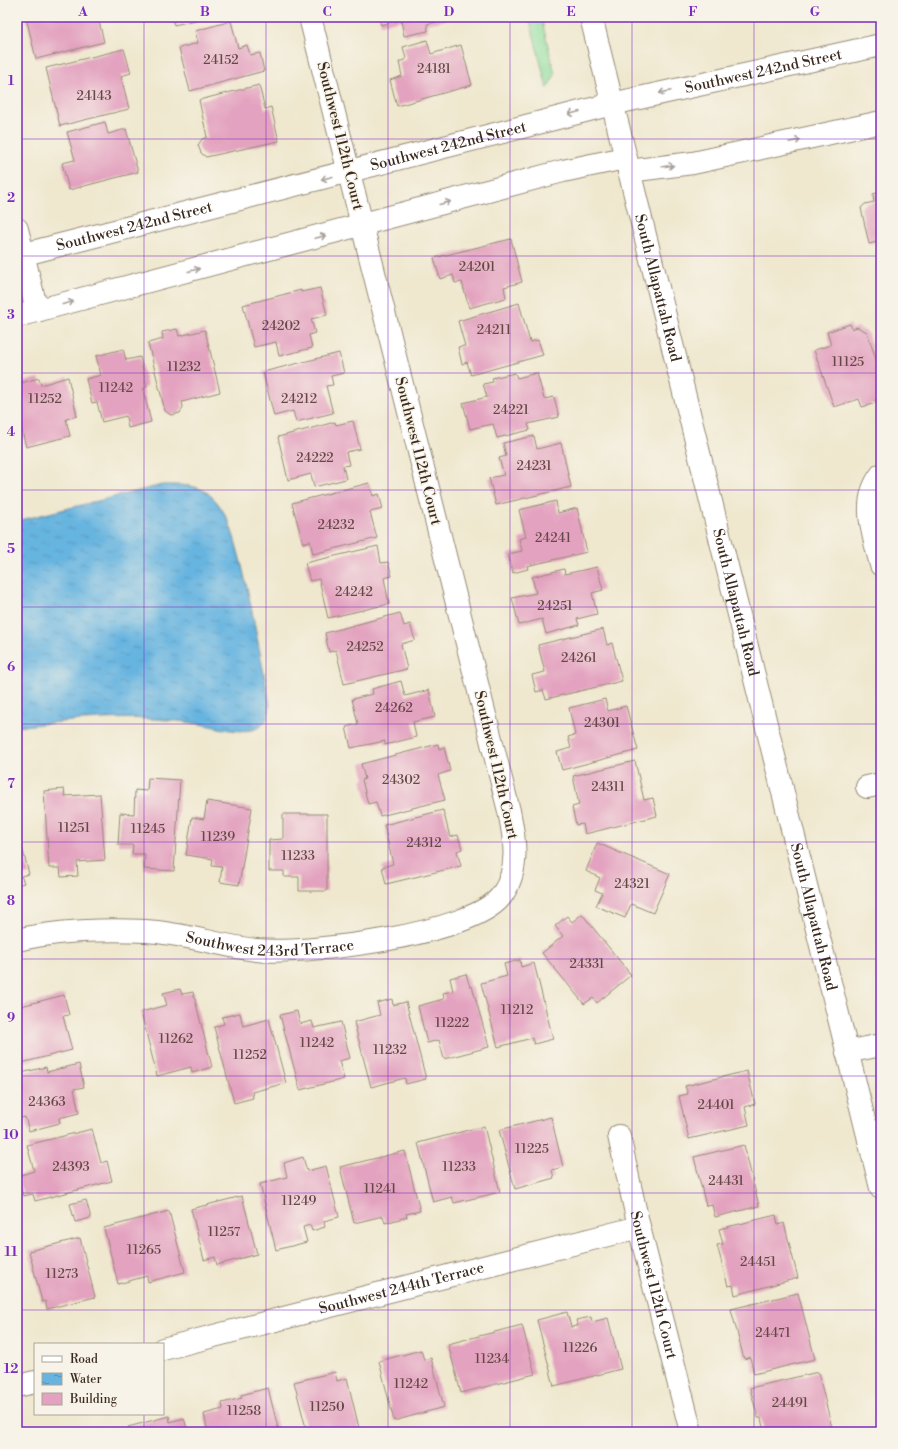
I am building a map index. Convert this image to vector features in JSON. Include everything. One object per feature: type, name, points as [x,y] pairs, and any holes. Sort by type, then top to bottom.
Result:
[{"type":"street","name":"Southwest 112th Court","points":[[310,17],[509,811],[515,856],[514,871],[508,885]]},
{"type":"street","name":"South Allapattah Road","points":[[590,17],[847,1052],[875,1135],[881,1188]]},
{"type":"street","name":"Southwest 242nd Street","points":[[20,255],[612,104],[881,45]]},
{"type":"street","points":[[17,229],[27,313],[362,226],[563,171],[627,164],[693,163],[881,122]]},
{"type":"street","points":[[880,477],[871,497],[869,519],[881,565]]},
{"type":"street","name":"Southwest 243rd Terrace","points":[[17,940],[62,932],[109,930],[148,931],[256,950],[284,952],[313,950],[392,938],[465,920],[493,905],[508,885]]},
{"type":"street","points":[[847,1052],[881,1045]]},
{"type":"street","name":"Southwest 112th Court","points":[[619,1136],[639,1227],[691,1432]]},
{"type":"street","name":"Southwest 244th Terrace","points":[[164,1349],[639,1227]]},
{"type":"street","points":[[17,1386],[34,1382]]},
{"type":"green space","points":[[529,17],[541,17],[555,75],[547,88]]},
{"type":"water","points":[[162,485],[188,486],[203,490],[220,506],[228,521],[234,537],[246,584],[270,705],[265,721],[258,728],[244,731],[229,730],[177,721],[131,718],[86,720],[17,727],[17,521]]},
{"type":"building","points":[[26,17],[98,17],[104,42],[36,59]]},
{"type":"building","points":[[172,17],[205,17],[205,18],[174,25]]},
{"type":"building","points":[[379,17],[445,17],[446,20],[427,24],[428,31],[404,36],[401,20],[381,25]]},
{"type":"building","points":[[231,21],[238,48],[247,45],[250,55],[260,53],[264,71],[190,91],[179,48],[198,43],[195,31]]},
{"type":"building","points":[[427,40],[431,54],[461,45],[472,85],[397,106],[390,80],[402,76],[399,62],[406,59],[403,47]]},
{"type":"building","points":[[124,49],[131,73],[121,76],[129,109],[60,126],[46,68]]},
{"type":"building","points":[[259,85],[265,109],[271,107],[279,141],[206,157],[201,153],[198,145],[202,139],[207,137],[199,100]]},
{"type":"building","points":[[105,122],[108,134],[126,129],[138,172],[69,190],[62,163],[75,160],[67,132]]},
{"type":"building","points":[[881,192],[881,241],[869,244],[861,208],[865,204],[874,202],[873,194]]},
{"type":"building","points":[[511,239],[522,282],[504,287],[506,298],[469,308],[462,282],[455,283],[453,275],[440,279],[434,258]]},
{"type":"building","points":[[320,288],[327,315],[311,319],[315,333],[309,335],[312,348],[279,356],[276,342],[254,347],[243,305],[301,290],[301,292]]},
{"type":"building","points":[[519,303],[530,342],[538,340],[543,355],[471,375],[467,362],[462,364],[458,347],[465,346],[458,321]]},
{"type":"building","points":[[850,324],[852,329],[857,327],[867,332],[881,374],[881,398],[875,400],[876,403],[862,407],[859,399],[834,407],[814,350],[831,345],[827,332]]},
{"type":"building","points":[[177,329],[179,336],[205,330],[220,392],[182,402],[183,407],[180,413],[171,415],[165,411],[148,343],[163,339],[162,332]]},
{"type":"building","points":[[123,349],[126,360],[140,357],[147,387],[143,389],[151,422],[128,428],[126,416],[102,422],[97,402],[92,403],[86,379],[101,375],[96,356]]},
{"type":"building","points":[[339,353],[344,373],[331,376],[333,385],[326,386],[333,413],[296,422],[293,411],[274,416],[263,372]]},
{"type":"building","points":[[515,373],[517,378],[537,373],[544,399],[554,397],[559,417],[528,424],[530,430],[497,438],[493,424],[470,429],[463,403],[487,397],[483,384],[493,382],[492,378]]},
{"type":"building","points":[[68,377],[77,416],[66,419],[70,436],[26,447],[17,412],[17,384],[39,378],[41,385]]},
{"type":"building","points":[[353,421],[360,449],[346,452],[349,465],[343,466],[346,479],[314,487],[311,474],[288,480],[278,437],[335,422],[336,425]]},
{"type":"building","points":[[534,436],[537,449],[561,443],[571,487],[496,505],[489,478],[504,475],[499,458],[506,456],[503,443]]},
{"type":"building","points":[[369,483],[373,496],[379,494],[383,509],[370,512],[377,538],[313,554],[310,541],[303,543],[292,503]]},
{"type":"building","points":[[556,501],[558,513],[577,508],[587,552],[527,566],[528,569],[513,573],[508,554],[522,551],[519,539],[526,537],[519,510]]},
{"type":"building","points":[[378,546],[381,563],[388,562],[392,576],[384,578],[389,604],[328,618],[319,579],[310,581],[305,563]]},
{"type":"building","points":[[597,567],[603,590],[592,593],[597,614],[577,619],[579,625],[546,634],[542,619],[519,625],[512,598],[536,593],[532,577],[564,569],[565,574]]},
{"type":"building","points":[[400,613],[404,626],[410,624],[415,640],[401,644],[407,669],[344,684],[336,650],[329,652],[325,633]]},
{"type":"building","points":[[603,629],[607,645],[612,643],[622,681],[546,699],[543,690],[536,692],[532,675],[545,672],[538,645]]},
{"type":"building","points":[[401,681],[405,696],[429,690],[435,717],[413,722],[416,737],[385,745],[385,741],[351,748],[346,727],[358,724],[352,699],[373,694],[372,689]]},
{"type":"building","points":[[605,699],[608,711],[626,706],[638,750],[562,770],[557,752],[571,748],[568,737],[575,735],[569,708]]},
{"type":"building","points":[[438,744],[439,749],[444,747],[450,771],[438,775],[445,800],[380,816],[376,802],[368,804],[362,780],[365,779],[361,764]]},
{"type":"building","points":[[635,761],[644,800],[653,798],[657,816],[585,834],[583,824],[576,825],[572,807],[579,805],[573,776]]},
{"type":"building","points":[[148,778],[180,780],[174,871],[144,869],[145,854],[132,854],[133,845],[118,845],[120,813],[134,814],[135,790],[147,791]]},
{"type":"building","points":[[64,789],[65,796],[100,794],[105,860],[77,862],[78,876],[61,877],[60,868],[49,868],[44,791]]},
{"type":"building","points":[[207,801],[252,808],[239,885],[220,882],[222,867],[212,866],[213,859],[186,855],[192,817],[204,819]]},
{"type":"building","points":[[443,810],[450,837],[458,835],[462,849],[457,851],[461,866],[386,884],[382,867],[393,864],[384,825]]},
{"type":"building","points":[[283,814],[327,814],[327,891],[299,891],[299,877],[284,877],[284,871],[269,871],[269,840],[283,839]]},
{"type":"building","points":[[17,827],[29,874],[21,876],[24,883],[17,885]]},
{"type":"building","points":[[597,843],[670,874],[653,913],[631,904],[625,918],[596,906],[602,893],[595,890],[600,878],[586,871]]},
{"type":"building","points":[[582,914],[631,975],[597,1003],[593,998],[584,1004],[542,953],[563,936],[555,926],[567,916],[572,922]]},
{"type":"building","points":[[520,960],[521,967],[534,963],[553,1039],[534,1044],[532,1038],[498,1047],[481,983],[507,976],[504,964]]},
{"type":"building","points":[[466,974],[470,987],[472,986],[489,1047],[444,1059],[439,1040],[427,1043],[418,1006],[444,999],[443,993],[453,991],[450,978]]},
{"type":"building","points":[[180,989],[182,994],[193,992],[212,1067],[192,1073],[191,1067],[157,1076],[141,1012],[167,1005],[163,993]]},
{"type":"building","points":[[64,995],[69,1015],[63,1016],[72,1050],[17,1064],[17,1007]]},
{"type":"building","points":[[392,999],[393,1005],[406,1002],[426,1079],[406,1084],[405,1078],[371,1087],[354,1022],[380,1015],[377,1003]]},
{"type":"building","points":[[297,1011],[300,1024],[312,1021],[314,1028],[341,1022],[350,1058],[339,1061],[344,1079],[300,1090],[280,1015]]},
{"type":"building","points":[[240,1013],[243,1026],[269,1019],[286,1083],[252,1092],[253,1098],[234,1103],[214,1027],[224,1024],[222,1017]]},
{"type":"building","points":[[79,1064],[84,1087],[74,1089],[79,1113],[59,1118],[60,1123],[29,1131],[25,1117],[17,1119],[17,1074],[46,1067],[47,1072]]},
{"type":"building","points":[[747,1071],[755,1104],[745,1107],[749,1125],[689,1139],[679,1096],[688,1094],[685,1086]]},
{"type":"building","points":[[551,1117],[563,1167],[552,1170],[554,1178],[515,1189],[499,1130]]},
{"type":"building","points":[[484,1126],[500,1192],[454,1203],[452,1197],[433,1202],[418,1143]]},
{"type":"building","points":[[92,1129],[101,1163],[107,1161],[112,1181],[35,1201],[33,1194],[23,1196],[18,1176],[34,1171],[27,1145]]},
{"type":"building","points":[[744,1145],[759,1206],[715,1217],[712,1205],[706,1206],[694,1157]]},
{"type":"building","points":[[405,1151],[420,1211],[406,1214],[407,1217],[385,1223],[383,1216],[354,1223],[340,1167]]},
{"type":"building","points":[[303,1157],[307,1171],[326,1166],[339,1217],[324,1221],[325,1227],[312,1231],[310,1225],[303,1227],[307,1242],[276,1250],[260,1184],[287,1177],[284,1163]]},
{"type":"building","points":[[242,1196],[257,1254],[217,1265],[215,1257],[204,1260],[191,1209]]},
{"type":"building","points":[[86,1200],[91,1218],[75,1222],[70,1204]]},
{"type":"building","points":[[169,1211],[185,1272],[148,1282],[147,1276],[118,1284],[104,1228]]},
{"type":"building","points":[[776,1215],[778,1225],[784,1223],[798,1278],[735,1295],[733,1285],[728,1286],[717,1245],[723,1244],[719,1229]]},
{"type":"building","points":[[80,1238],[95,1297],[47,1309],[45,1301],[42,1302],[29,1251]]},
{"type":"building","points":[[798,1293],[815,1359],[754,1374],[750,1357],[744,1359],[731,1309]]},
{"type":"building","points":[[567,1312],[571,1327],[578,1326],[576,1320],[591,1317],[592,1322],[608,1318],[621,1369],[554,1386],[537,1320]]},
{"type":"building","points":[[522,1325],[535,1374],[461,1393],[448,1344]]},
{"type":"building","points":[[421,1350],[424,1360],[431,1358],[444,1407],[394,1421],[379,1361]]},
{"type":"building","points":[[335,1372],[337,1381],[347,1378],[360,1432],[307,1432],[294,1382]]},
{"type":"building","points":[[818,1372],[833,1432],[764,1432],[761,1418],[758,1418],[750,1388]]},
{"type":"building","points":[[268,1388],[279,1432],[208,1432],[204,1414],[223,1409],[222,1403],[242,1398],[241,1395]]},
{"type":"building","points":[[169,1416],[170,1422],[184,1418],[188,1432],[130,1432],[128,1427]]}]
